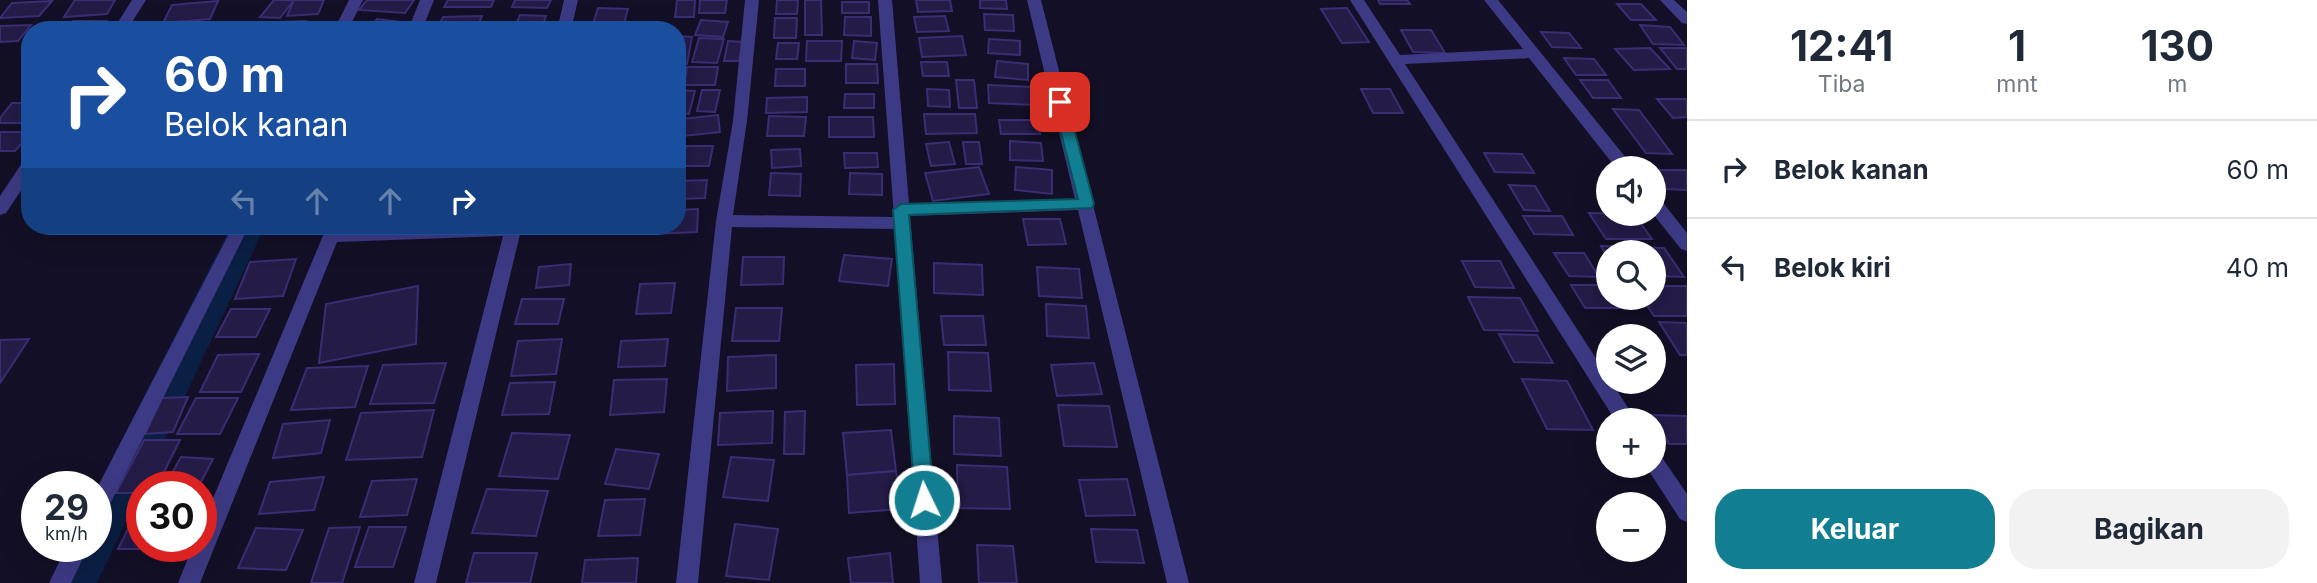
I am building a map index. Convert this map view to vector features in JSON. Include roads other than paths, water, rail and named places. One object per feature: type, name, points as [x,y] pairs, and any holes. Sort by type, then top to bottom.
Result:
[{"type":"street","points":[[126,21],[139,0]]},
{"type":"street","points":[[346,21],[356,0]]},
{"type":"street","points":[[419,21],[427,0]]},
{"type":"street","points":[[566,21],[571,0]]},
{"type":"street","points":[[687,583],[724,221],[740,121],[752,0]]},
{"type":"street","points":[[886,0],[931,583]]},
{"type":"street","points":[[1034,0],[1178,583]]},
{"type":"street","points":[[1357,0],[1618,408]]},
{"type":"street","points":[[1491,0],[1616,156]]},
{"type":"street","points":[[1667,0],[1687,20]]},
{"type":"street","points":[[1395,60],[1534,53]]},
{"type":"street","points":[[0,209],[21,178]]},
{"type":"street","points":[[724,221],[901,217],[1086,204]]},
{"type":"street","points":[[1666,219],[1687,245]]},
{"type":"street","points":[[112,480],[236,235]]},
{"type":"street","points":[[189,583],[331,235]]},
{"type":"street","points":[[425,583],[511,235]]},
{"type":"street","points":[[1665,478],[1687,512]]},
{"type":"street","points":[[60,583],[70,562]]},
{"type":"waterway","points":[[112,503],[244,235]]},
{"type":"waterway","points":[[73,583],[83,562]]}]
